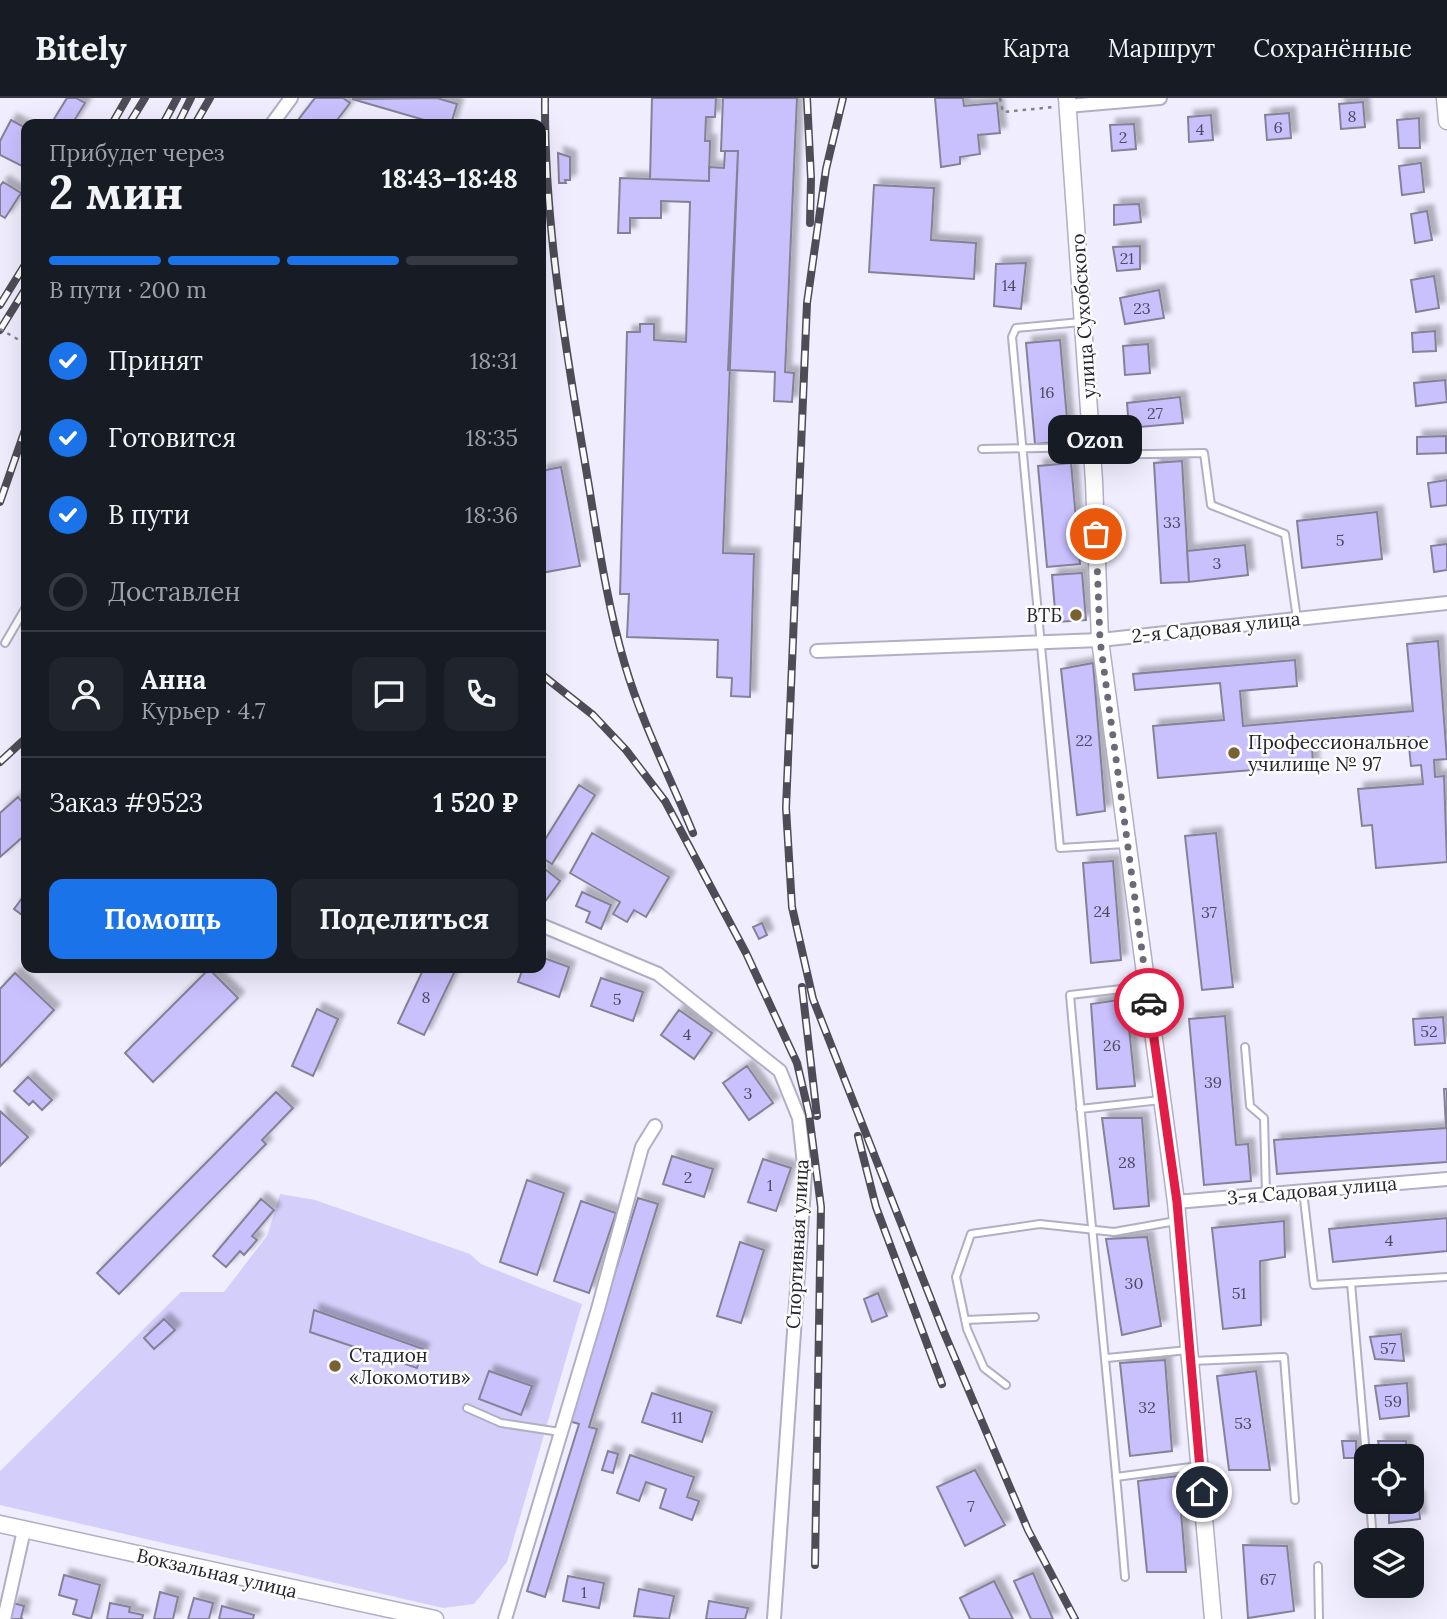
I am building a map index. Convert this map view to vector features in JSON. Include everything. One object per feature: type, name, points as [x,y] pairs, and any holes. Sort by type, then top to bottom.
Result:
[{"type":"street","points":[[276,119],[291,98]]},
{"type":"street","points":[[1067,102],[1160,98]]},
{"type":"street","points":[[1445,98],[1447,121]]},
{"type":"street","name":"улица Сухобского","points":[[1067,102],[1092,451],[1100,640],[1177,1202],[1213,1619]]},
{"type":"street","name":"2-я Садовая улица","points":[[817,651],[1100,640],[1447,603]]},
{"type":"street","name":"Спортивная улица","points":[[546,927],[658,974],[780,1071],[799,1118],[805,1174],[774,1619]]},
{"type":"street","points":[[505,1619],[642,1147],[655,1126]]},
{"type":"street","name":"3-я Садовая улица","points":[[1177,1202],[1447,1179]]},
{"type":"street","name":"Вокзальная улица","points":[[0,1524],[435,1619]]},
{"type":"street","points":[[4,1619],[24,1530]]},
{"type":"lane","points":[[1083,322],[1016,328],[1012,337],[1060,848],[1127,844]]},
{"type":"lane","points":[[982,449],[1204,453],[1211,505],[1285,534],[1297,619]]},
{"type":"lane","points":[[5,643],[21,616]]},
{"type":"lane","points":[[1125,1577],[1107,1358],[1090,1229],[1070,995],[1147,986]]},
{"type":"lane","points":[[1244,1047],[1250,1106],[1264,1118],[1266,1194]]},
{"type":"lane","points":[[1080,1109],[1162,1100]]},
{"type":"lane","points":[[1303,1191],[1314,1285],[1447,1277]]},
{"type":"lane","points":[[1006,1385],[984,1368],[965,1320],[956,1277],[971,1234],[1040,1224],[1114,1232],[1178,1221]]},
{"type":"lane","points":[[1352,1283],[1365,1444]]},
{"type":"lane","points":[[965,1320],[1035,1317]]},
{"type":"lane","points":[[1107,1358],[1190,1355],[1284,1357],[1295,1500]]},
{"type":"lane","points":[[467,1408],[501,1423],[560,1432]]},
{"type":"lane","points":[[1116,1477],[1200,1466]]},
{"type":"lane","points":[[1318,1566],[1319,1619]]},
{"type":"path","points":[[1000,98],[1003,112],[1067,102]]},
{"type":"path","points":[[0,329],[21,341]]},
{"type":"shaded area","name":"Стадион «Локомотив»","points":[[280,1194],[315,1200],[470,1254],[481,1264],[582,1304],[507,1562],[474,1604],[443,1608],[0,1505],[0,1471],[181,1292],[224,1292],[267,1236]]},
{"type":"building","points":[[67,98],[76,98],[85,103],[75,119],[54,119]]},
{"type":"building","points":[[315,98],[343,98],[350,103],[338,119],[299,119]]},
{"type":"building","points":[[437,98],[457,104],[452,119],[421,119],[352,99]]},
{"type":"building","points":[[652,98],[716,98],[715,117],[706,117],[705,141],[710,141],[709,181],[650,179]]},
{"type":"building","points":[[723,98],[797,98],[785,372],[794,373],[792,402],[774,401],[775,372],[728,370],[738,151],[721,151]]},
{"type":"building","points":[[935,98],[963,98],[964,106],[997,103],[1000,133],[978,135],[980,154],[960,157],[960,164],[941,167]]},
{"type":"building","points":[[1363,102],[1365,127],[1341,129],[1339,104]]},
{"type":"building","points":[[1289,113],[1291,138],[1267,140],[1265,115]]},
{"type":"building","points":[[1211,115],[1213,140],[1189,142],[1188,117]]},
{"type":"building","points":[[1419,118],[1420,148],[1399,148],[1397,120]]},
{"type":"building","points":[[11,120],[21,125],[21,166],[0,155],[0,141]]},
{"type":"building","points":[[1134,124],[1136,149],[1112,151],[1110,125]]},
{"type":"building","points":[[725,151],[738,151],[723,553],[754,554],[750,697],[731,696],[732,678],[717,677],[718,640],[627,637],[629,594],[620,594],[627,332],[640,332],[640,324],[654,324],[654,340],[686,342],[690,202],[661,201],[661,218],[630,218],[630,233],[618,233],[620,178],[709,181],[709,167],[724,168]]},
{"type":"building","points":[[558,153],[570,157],[570,180],[565,180],[566,183],[559,183]]},
{"type":"building","points":[[1421,163],[1424,192],[1402,195],[1399,166]]},
{"type":"building","points":[[3,182],[21,193],[5,218],[0,215],[0,186]]},
{"type":"building","points":[[874,185],[934,188],[931,240],[976,243],[974,279],[869,272]]},
{"type":"building","points":[[1139,204],[1141,222],[1114,225],[1114,205]]},
{"type":"building","points":[[1427,211],[1432,240],[1415,243],[1411,214]]},
{"type":"building","points":[[1140,246],[1140,269],[1117,271],[1113,247]]},
{"type":"building","points":[[1026,263],[1021,309],[994,306],[996,264]]},
{"type":"building","points":[[1434,276],[1439,308],[1416,312],[1411,280]]},
{"type":"building","points":[[1159,290],[1164,318],[1125,324],[1120,298]]},
{"type":"building","points":[[1435,331],[1436,351],[1413,352],[1412,333]]},
{"type":"building","points":[[1060,340],[1069,441],[1035,444],[1026,343]]},
{"type":"building","points":[[1148,344],[1150,373],[1125,375],[1123,346]]},
{"type":"building","points":[[1445,380],[1447,402],[1416,406],[1414,383]]},
{"type":"building","points":[[1180,397],[1183,423],[1129,428],[1127,403]]},
{"type":"building","points":[[1446,436],[1446,453],[1417,454],[1417,437]]},
{"type":"building","points":[[1182,461],[1189,582],[1161,583],[1154,463]]},
{"type":"building","points":[[1071,463],[1080,564],[1047,567],[1038,466]]},
{"type":"building","points":[[561,467],[580,566],[546,572],[546,470]]},
{"type":"building","points":[[1447,480],[1447,505],[1431,507],[1428,483]]},
{"type":"building","points":[[1377,512],[1382,559],[1302,568],[1297,521]]},
{"type":"building","points":[[1447,544],[1447,570],[1434,572],[1431,546]]},
{"type":"building","points":[[1245,545],[1248,575],[1189,582],[1187,551]]},
{"type":"building","points":[[1082,573],[1086,620],[1056,622],[1052,575]]},
{"type":"building","name":"Профессиональное училище № 97","points":[[1438,641],[1447,759],[1434,760],[1435,777],[1444,776],[1447,862],[1376,868],[1372,825],[1362,826],[1358,789],[1423,784],[1421,765],[1411,766],[1408,737],[1312,746],[1313,765],[1158,778],[1153,726],[1224,720],[1220,683],[1135,690],[1133,674],[1295,660],[1297,686],[1240,691],[1243,726],[1413,711],[1407,644]]},
{"type":"building","points":[[1093,663],[1105,811],[1077,815],[1061,669]]},
{"type":"building","points":[[579,785],[595,795],[552,864],[546,860],[546,838]]},
{"type":"building","points":[[18,797],[21,801],[21,838],[0,857],[0,813]]},
{"type":"building","points":[[592,833],[669,877],[646,917],[634,910],[627,922],[613,914],[620,902],[570,873]]},
{"type":"building","points":[[1216,833],[1233,987],[1202,990],[1185,836]]},
{"type":"building","points":[[1113,861],[1121,960],[1091,963],[1083,863]]},
{"type":"building","points":[[546,870],[560,881],[546,900]]},
{"type":"building","points":[[582,892],[611,905],[601,929],[586,922],[590,912],[576,906]]},
{"type":"building","points":[[21,900],[21,914],[14,909]]},
{"type":"building","points":[[762,923],[767,935],[759,939],[753,927]]},
{"type":"building","points":[[546,959],[569,967],[559,997],[518,982],[521,973],[546,973]]},
{"type":"building","points":[[15,973],[54,1010],[0,1067],[0,989]]},
{"type":"building","points":[[205,973],[213,973],[238,998],[153,1082],[125,1053]]},
{"type":"building","points":[[422,973],[454,973],[424,1035],[398,1023]]},
{"type":"building","points":[[601,978],[643,992],[633,1021],[591,1006]]},
{"type":"building","points":[[1126,999],[1135,1086],[1097,1089],[1091,1004]]},
{"type":"building","points":[[317,1009],[338,1019],[313,1076],[292,1066]]},
{"type":"building","points":[[679,1010],[712,1033],[694,1059],[661,1035]]},
{"type":"building","points":[[1225,1016],[1236,1145],[1248,1144],[1251,1181],[1204,1185],[1189,1019]]},
{"type":"building","points":[[1443,1017],[1445,1043],[1415,1045],[1413,1019]]},
{"type":"building","points":[[747,1066],[773,1103],[749,1120],[723,1083]]},
{"type":"building","points":[[28,1077],[52,1100],[42,1110],[33,1101],[29,1105],[14,1091]]},
{"type":"building","points":[[1444,1089],[1447,1089],[1447,1162],[1277,1174],[1274,1140],[1446,1128]]},
{"type":"building","points":[[276,1092],[293,1108],[262,1140],[266,1144],[119,1294],[97,1273]]},
{"type":"building","points":[[0,1111],[28,1137],[0,1166]]},
{"type":"building","points":[[1102,1118],[1142,1118],[1149,1206],[1114,1209]]},
{"type":"building","points":[[672,1156],[713,1169],[704,1197],[663,1184]]},
{"type":"building","points":[[763,1159],[791,1168],[776,1211],[748,1202]]},
{"type":"building","points":[[527,1180],[564,1193],[537,1275],[500,1262]]},
{"type":"building","points":[[638,1198],[658,1204],[589,1427],[597,1429],[545,1597],[527,1591],[579,1424],[569,1421]]},
{"type":"building","points":[[261,1199],[274,1210],[252,1236],[257,1240],[244,1255],[240,1251],[226,1267],[213,1256]]},
{"type":"building","points":[[581,1201],[616,1213],[589,1293],[554,1281]]},
{"type":"building","points":[[1447,1218],[1447,1251],[1333,1262],[1329,1229]]},
{"type":"building","points":[[1284,1221],[1285,1257],[1260,1261],[1261,1325],[1223,1329],[1212,1228]]},
{"type":"building","points":[[1147,1237],[1161,1326],[1122,1335],[1106,1239]]},
{"type":"building","points":[[740,1242],[764,1250],[741,1323],[717,1316]]},
{"type":"building","points":[[878,1293],[887,1316],[872,1322],[864,1299]]},
{"type":"building","points":[[314,1310],[423,1349],[417,1368],[310,1332]]},
{"type":"building","points":[[164,1319],[175,1330],[154,1349],[144,1338]]},
{"type":"building","points":[[1401,1334],[1404,1361],[1375,1359],[1370,1337]]},
{"type":"building","points":[[1165,1360],[1172,1451],[1130,1456],[1120,1363]]},
{"type":"building","points":[[489,1371],[532,1386],[521,1415],[479,1399]]},
{"type":"building","points":[[1256,1371],[1270,1470],[1229,1470],[1217,1376]]},
{"type":"building","points":[[1407,1383],[1409,1416],[1380,1419],[1375,1386]]},
{"type":"building","points":[[652,1393],[712,1412],[702,1442],[642,1422]]},
{"type":"building","points":[[1342,1441],[1356,1441],[1354,1458],[1344,1458]]},
{"type":"building","points":[[1378,1441],[1406,1441],[1406,1444],[1379,1444]]},
{"type":"building","points":[[608,1451],[618,1454],[613,1473],[602,1470]]},
{"type":"building","points":[[630,1455],[694,1477],[687,1497],[699,1501],[692,1520],[660,1508],[666,1489],[646,1482],[639,1501],[617,1493]]},
{"type":"building","points":[[975,1470],[1005,1525],[965,1546],[937,1487]]},
{"type":"building","points":[[1178,1476],[1186,1572],[1147,1572],[1138,1481]]},
{"type":"building","points":[[1389,1514],[1420,1514],[1420,1519],[1389,1523]]},
{"type":"building","points":[[1243,1545],[1287,1546],[1294,1611],[1248,1618]]},
{"type":"building","points":[[1033,1573],[1053,1619],[1031,1619],[1014,1581]]},
{"type":"building","points":[[64,1575],[100,1585],[91,1619],[73,1614],[77,1600],[59,1595]]},
{"type":"building","points":[[568,1576],[604,1583],[599,1608],[563,1601]]},
{"type":"building","points":[[994,1581],[1013,1619],[970,1619],[960,1598]]},
{"type":"building","points":[[639,1589],[674,1596],[669,1619],[634,1616]]},
{"type":"building","points":[[160,1592],[178,1597],[173,1619],[154,1619]]},
{"type":"building","points":[[194,1598],[213,1603],[209,1619],[188,1619]]},
{"type":"building","points":[[709,1601],[748,1608],[745,1619],[706,1619]]},
{"type":"building","points":[[13,1603],[24,1606],[23,1619],[8,1619]]},
{"type":"building","points":[[110,1603],[130,1607],[129,1612],[143,1615],[142,1619],[107,1619]]},
{"type":"building","points":[[222,1606],[254,1615],[253,1619],[219,1619]]},
{"type":"railway","points":[[115,119],[127,98]]},
{"type":"railway","points":[[132,119],[145,98]]},
{"type":"railway","points":[[166,119],[177,98]]},
{"type":"railway","points":[[180,119],[191,98]]},
{"type":"railway","points":[[198,119],[210,98]]},
{"type":"railway","points":[[545,98],[545,119]]},
{"type":"railway","points":[[807,98],[810,223]]},
{"type":"railway","points":[[843,98],[826,169],[807,303],[786,808],[792,907],[813,999],[943,1330],[1028,1530],[1075,1619]]},
{"type":"railway","points":[[546,143],[552,233],[569,368],[606,588],[632,687],[693,833]]},
{"type":"railway","points":[[0,305],[21,271]]},
{"type":"railway","points":[[0,330],[21,296]]},
{"type":"railway","points":[[0,502],[21,441]]},
{"type":"railway","points":[[546,678],[593,715],[626,750],[665,801],[746,953],[797,1063],[809,1114],[821,1207],[815,1565]]},
{"type":"railway","points":[[0,762],[21,743]]},
{"type":"railway","points":[[802,987],[817,1116]]},
{"type":"railway","points":[[858,1136],[876,1207],[942,1384]]},
{"type":"way so far","points":[[1096,534],[1100,640],[1149,1003]]},
{"type":"place","name":"Ozon","points":[[1096,534]]},
{"type":"place","name":"ВТБ","points":[[1076,615]]},
{"type":"place","name":"Профессиональное училище № 97","points":[[1234,753]]},
{"type":"place","name":"Стадион «Локомотив»","points":[[335,1366]]},
{"type":"route","points":[[1149,1003],[1177,1202],[1202,1492]]}]
